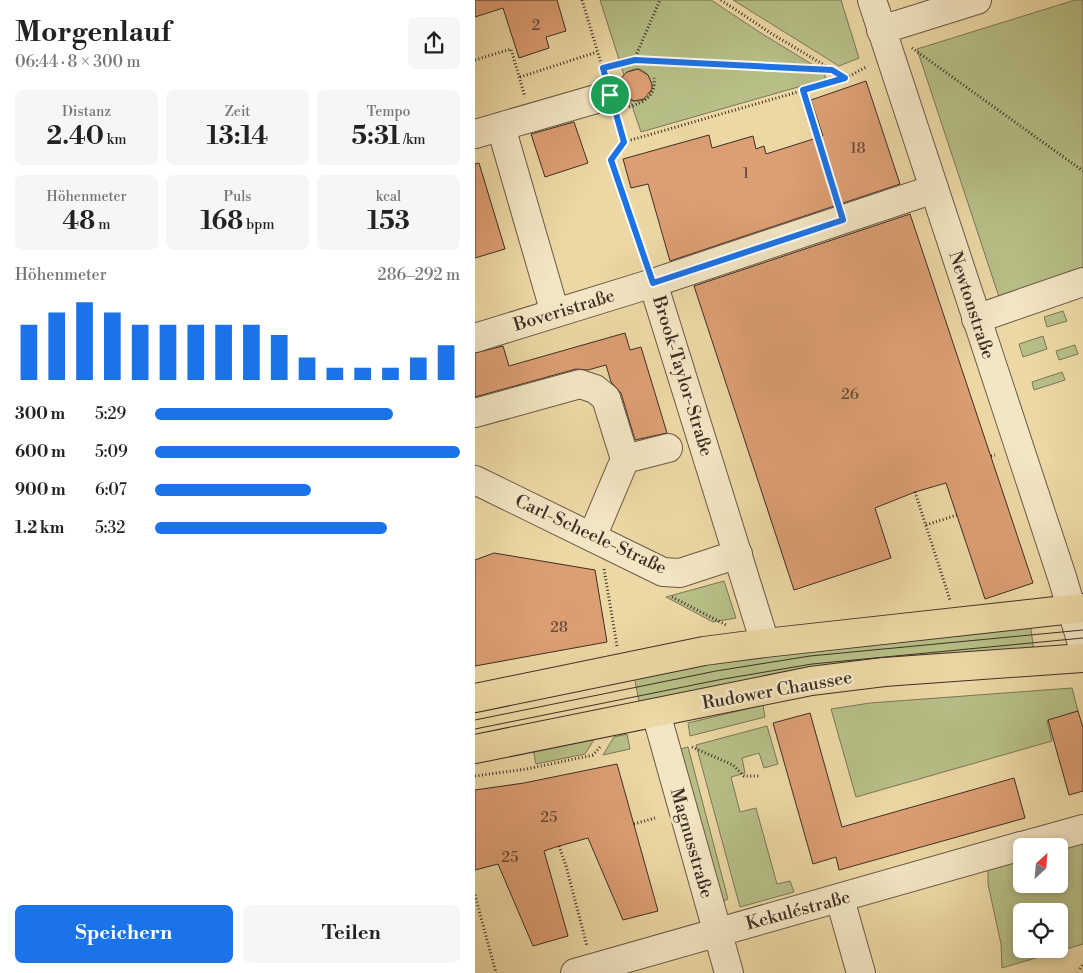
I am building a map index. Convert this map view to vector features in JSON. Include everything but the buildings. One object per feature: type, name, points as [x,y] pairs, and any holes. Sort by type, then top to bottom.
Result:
[{"type":"main road","points":[[475,698],[704,652],[765,643],[1077,608]]},
{"type":"main road","name":"Rudower Chaussee","points":[[475,750],[811,681],[884,672],[1083,658]]},
{"type":"street","name":"Newtonstraße","points":[[872,0],[976,319],[1077,608],[1083,647]]},
{"type":"street","points":[[881,30],[977,0]]},
{"type":"street","points":[[555,313],[488,131],[532,118],[621,100]]},
{"type":"street","name":"Boveristraße","points":[[475,338],[653,283],[934,189]]},
{"type":"street","points":[[976,319],[1083,282]]},
{"type":"street","name":"Brook-Taylor-Straße","points":[[653,283],[765,643]]},
{"type":"street","points":[[475,413],[580,384],[595,389],[606,398],[625,460],[596,539]]},
{"type":"street","points":[[625,460],[668,448]]},
{"type":"street","name":"Carl-Scheele-Straße","points":[[475,480],[663,572],[680,573],[738,554]]},
{"type":"street","name":"Magnusstraße","points":[[656,713],[729,973]]},
{"type":"street","name":"Kekuléstraße","points":[[1050,838],[1083,829]]},
{"type":"street","name":"Kekuléstraße","points":[[582,963],[717,932],[840,899],[1013,848]]},
{"type":"street","points":[[840,899],[861,973]]},
{"type":"path","points":[[582,0],[603,68],[621,100],[624,142],[845,78],[866,67]]},
{"type":"path","points":[[635,60],[660,0]]},
{"type":"path","points":[[721,0],[772,34],[845,78]]},
{"type":"path","points":[[911,47],[1083,171]]},
{"type":"path","points":[[475,60],[511,50],[532,118]]},
{"type":"path","points":[[519,77],[597,52]]},
{"type":"path","points":[[603,68],[635,60],[832,70]]},
{"type":"path","points":[[621,100],[641,103],[650,97],[654,90],[654,78]]},
{"type":"path","points":[[803,90],[843,220]]},
{"type":"path","name":"Brook-Taylor-Straße","points":[[624,142],[611,160],[653,283]]},
{"type":"path","points":[[915,492],[951,606]]},
{"type":"path","points":[[926,526],[957,515]]},
{"type":"path","points":[[596,539],[618,650]]},
{"type":"path","points":[[663,572],[667,595],[731,627]]},
{"type":"path","points":[[475,776],[524,770],[593,755],[605,742]]},
{"type":"path","points":[[692,747],[733,765],[743,776],[759,776]]},
{"type":"path","points":[[633,824],[655,818]]},
{"type":"path","points":[[559,846],[566,866],[582,963]]},
{"type":"path","points":[[475,895],[497,973]]},
{"type":"path","points":[[1080,969],[1083,964]]},
{"type":"green space","points":[[600,0],[711,0],[823,71],[826,79],[641,132],[630,100],[641,101],[648,97],[651,90],[651,82],[641,70],[633,69],[624,75]]},
{"type":"green space","points":[[733,0],[841,0],[859,58],[839,66]]},
{"type":"green space","points":[[1075,0],[1083,0],[1083,269],[999,297],[917,49]]},
{"type":"green space","points":[[1063,311],[1067,321],[1047,327],[1044,317]]},
{"type":"green space","points":[[1043,336],[1047,349],[1023,357],[1019,344]]},
{"type":"green space","points":[[1075,345],[1078,354],[1059,360],[1056,351]]},
{"type":"green space","points":[[1062,372],[1065,380],[1034,390],[1032,382]]},
{"type":"green space","points":[[724,581],[736,618],[713,622],[666,597]]},
{"type":"green space","points":[[1030,622],[1034,652],[640,706],[634,676],[718,659]]},
{"type":"green space","points":[[1072,688],[1078,711],[1047,721],[1052,741],[856,797],[831,709],[870,703]]},
{"type":"green space","points":[[763,705],[765,717],[690,736],[688,723]]},
{"type":"green space","points":[[767,726],[778,764],[764,768],[759,753],[742,758],[745,773],[731,777],[740,812],[756,808],[777,884],[790,881],[794,892],[740,907],[696,745]]},
{"type":"green space","points":[[627,734],[630,749],[603,755],[614,737]]},
{"type":"green space","points":[[597,735],[585,754],[536,764],[533,749]]},
{"type":"green space","points":[[688,747],[728,899],[716,904],[673,751]]},
{"type":"green space","points":[[1083,842],[1083,944],[1068,948],[1068,903],[1013,903],[1013,958],[1036,958],[1002,968],[1001,944],[988,884],[988,869],[1013,862],[1013,893],[1068,893],[1068,846]]},
{"type":"tram line","points":[[475,720],[716,671],[810,656],[1083,630]]},
{"type":"tram line","points":[[475,729],[718,680],[812,664],[1083,638]]},
{"type":"route","points":[[635,60],[832,70],[845,78],[803,90],[843,220],[653,283],[611,160],[624,142],[610,95],[603,68],[635,60]]}]
